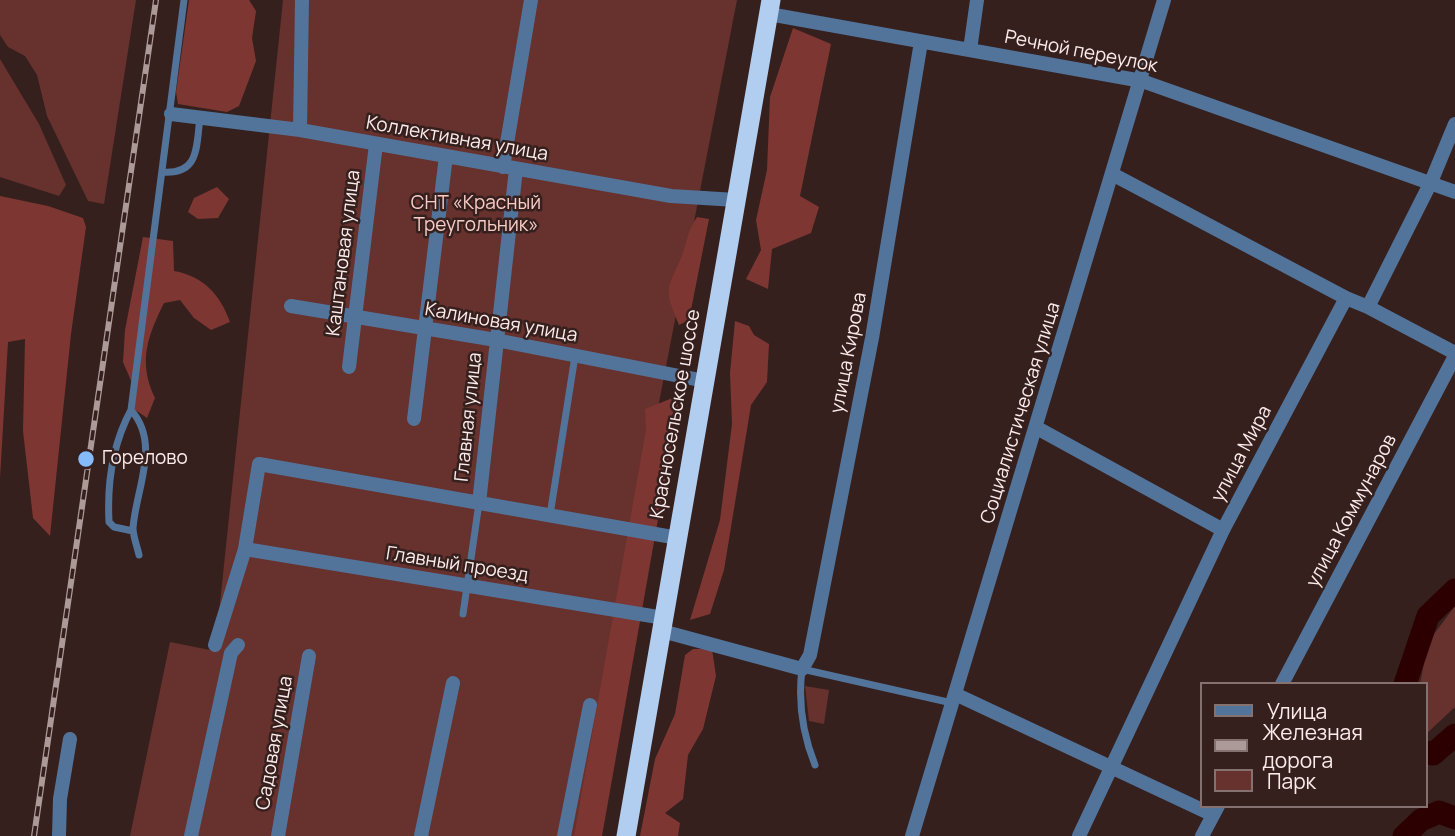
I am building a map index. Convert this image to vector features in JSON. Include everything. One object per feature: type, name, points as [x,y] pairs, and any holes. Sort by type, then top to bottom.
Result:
[{"type":"highway","name":"Красносельское шоссе","points":[[626,836],[770,7]]},
{"type":"street","points":[[300,130],[302,0]]},
{"type":"street","name":"Главная улица","points":[[479,503],[510,168],[531,0]]},
{"type":"street","points":[[970,50],[978,0]]},
{"type":"street","name":"Социалистическая улица","points":[[912,836],[1114,175],[1164,0]]},
{"type":"street","name":"Речной переулок","points":[[770,7],[921,41],[1142,81],[1455,192]]},
{"type":"street","name":"улица Кирова","points":[[802,669],[810,655],[872,338],[921,41]]},
{"type":"street","name":"Коллективная улица","points":[[171,114],[300,130],[671,196],[736,200]]},
{"type":"street","points":[[1368,307],[1431,182],[1455,124]]},
{"type":"street","name":"Каштановая улица","points":[[349,367],[376,144]]},
{"type":"street","points":[[414,419],[427,330],[446,156]]},
{"type":"street","points":[[1114,175],[1455,354]]},
{"type":"street","name":"улица Мира","points":[[1079,836],[1223,530],[1346,298]]},
{"type":"street","name":"Калиновая улица","points":[[291,306],[496,340],[705,381]]},
{"type":"street","name":"улица Коммунаров","points":[[1283,682],[1455,354]]},
{"type":"street","points":[[1037,428],[1223,530]]},
{"type":"street","points":[[215,645],[245,549],[259,464],[678,538]]},
{"type":"street","name":"Главный проезд","points":[[245,549],[663,624],[802,669]]},
{"type":"street","points":[[191,836],[231,653],[238,645]]},
{"type":"street","name":"Садовая улица","points":[[278,836],[309,656]]},
{"type":"street","points":[[421,836],[453,682]]},
{"type":"street","points":[[953,698],[1200,805]]},
{"type":"street","points":[[564,836],[590,705]]},
{"type":"street","points":[[59,836],[60,799],[70,739]]},
{"type":"street","points":[[1202,836],[1215,811]]},
{"type":"lane","points":[[133,531],[114,527],[109,522],[113,452],[131,410],[184,0]]},
{"type":"lane","points":[[162,172],[177,173],[188,167],[194,155],[200,118]]},
{"type":"lane","points":[[550,515],[575,355]]},
{"type":"lane","points":[[131,410],[139,419],[147,443],[133,531],[139,555]]},
{"type":"lane","points":[[463,614],[479,503]]},
{"type":"lane","points":[[815,765],[806,743],[800,687],[802,669],[953,698]]},
{"type":"green space","points":[[0,0],[136,0],[104,204],[88,201],[47,116],[37,75],[25,56],[8,47],[0,35]]},
{"type":"green space","name":"СНТ «Красный Треугольник»","points":[[283,0],[737,0],[575,836],[130,836],[170,642],[215,651]]},
{"type":"green space","points":[[0,59],[39,124],[66,185],[59,196],[0,177]]},
{"type":"green space","points":[[1455,606],[1455,707],[1427,733],[1427,682],[1420,682],[1428,642]]},
{"type":"green space","points":[[805,686],[829,690],[824,724],[809,721]]},
{"type":"shaded area","points":[[189,0],[249,0],[256,11],[252,38],[256,61],[239,106],[227,112],[178,104],[176,92]]},
{"type":"shaded area","points":[[793,28],[831,44],[800,196],[819,207],[811,233],[772,249],[768,289],[746,279],[761,250],[756,220],[767,170],[770,97]]},
{"type":"shaded area","points":[[217,187],[229,199],[218,218],[198,219],[188,212],[194,198]]},
{"type":"shaded area","points":[[0,196],[48,206],[83,218],[86,227],[71,334],[50,536],[33,518],[23,431],[25,339],[8,342],[0,478]]},
{"type":"shaded area","points":[[697,217],[709,219],[689,320],[679,325],[669,297],[670,284]]},
{"type":"shaded area","points":[[143,237],[173,241],[174,271],[194,277],[209,288],[221,303],[230,322],[211,330],[194,318],[180,300],[164,303],[153,327],[147,350],[147,373],[155,398],[147,418],[134,409],[132,383],[123,362],[125,330]]},
{"type":"shaded area","points":[[735,321],[749,326],[754,335],[769,344],[767,382],[751,405],[724,570],[710,614],[690,620],[720,520],[732,424],[730,373]]},
{"type":"shaded area","points":[[680,395],[602,836],[574,836],[646,430],[645,409]]},
{"type":"shaded area","points":[[693,649],[712,649],[716,676],[703,729],[688,755],[683,799],[665,813],[680,823],[678,836],[640,836],[655,759],[675,714],[685,655]]},
{"type":"waterway","points":[[1406,682],[1428,616],[1455,590]]},
{"type":"waterway","points":[[1427,752],[1433,754],[1455,735]]},
{"type":"waterway","points":[[1404,836],[1421,820],[1439,812],[1455,818]]},
{"type":"railway","points":[[34,836],[156,0]]},
{"type":"place","name":"Горелово","points":[[86,459]]}]
